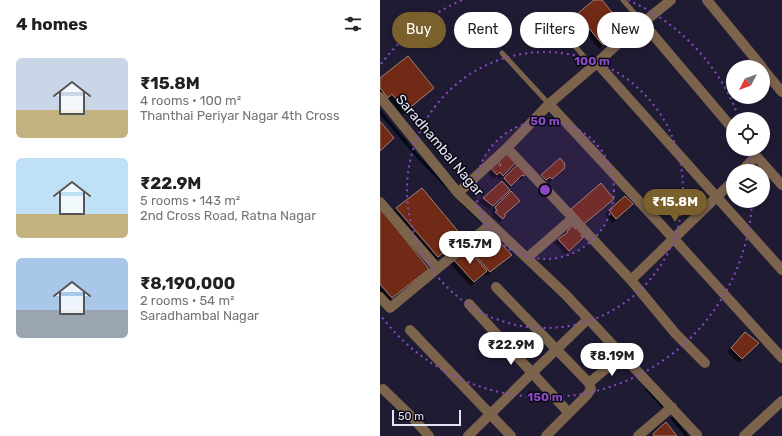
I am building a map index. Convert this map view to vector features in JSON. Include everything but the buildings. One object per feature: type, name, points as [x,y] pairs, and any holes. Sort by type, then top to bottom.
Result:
[{"type":"street","points":[[654,14],[671,0]]},
{"type":"street","points":[[707,0],[756,60]]},
{"type":"street","points":[[654,36],[726,121]]},
{"type":"street","points":[[458,193],[506,148],[549,104],[613,48]]},
{"type":"street","points":[[595,65],[782,270]]},
{"type":"street","points":[[770,78],[782,92]]},
{"type":"street","name":"Saradhambal Nagar","points":[[380,97],[458,193],[564,294],[672,407],[696,435]]},
{"type":"street","points":[[549,104],[782,358]]},
{"type":"street","points":[[506,148],[631,280],[675,333],[705,364]]},
{"type":"street","points":[[756,156],[782,185]]},
{"type":"street","points":[[631,280],[726,188]]},
{"type":"street","points":[[380,202],[437,268]]},
{"type":"street","points":[[527,258],[572,218]]},
{"type":"street","points":[[380,297],[390,308],[491,224]]},
{"type":"street","points":[[496,287],[589,383],[591,389],[587,395],[546,436]]},
{"type":"street","points":[[469,304],[569,413]]},
{"type":"street","points":[[468,436],[588,319]]},
{"type":"street","points":[[410,330],[511,436]]},
{"type":"street","points":[[589,383],[622,355]]},
{"type":"street","points":[[383,389],[414,418],[429,436]]},
{"type":"street","points":[[744,436],[782,401]]},
{"type":"street","points":[[638,436],[672,407]]},
{"type":"lane","points":[[623,0],[633,12]]},
{"type":"lane","points":[[579,48],[595,65]]},
{"type":"lane","points":[[502,53],[549,104]]},
{"type":"waterway","points":[[380,112],[419,158],[450,190]]},
{"type":"waterway","points":[[462,203],[480,220]]},
{"type":"waterway","points":[[647,389],[662,406]]},
{"type":"waterway","points":[[672,418],[687,436]]}]
